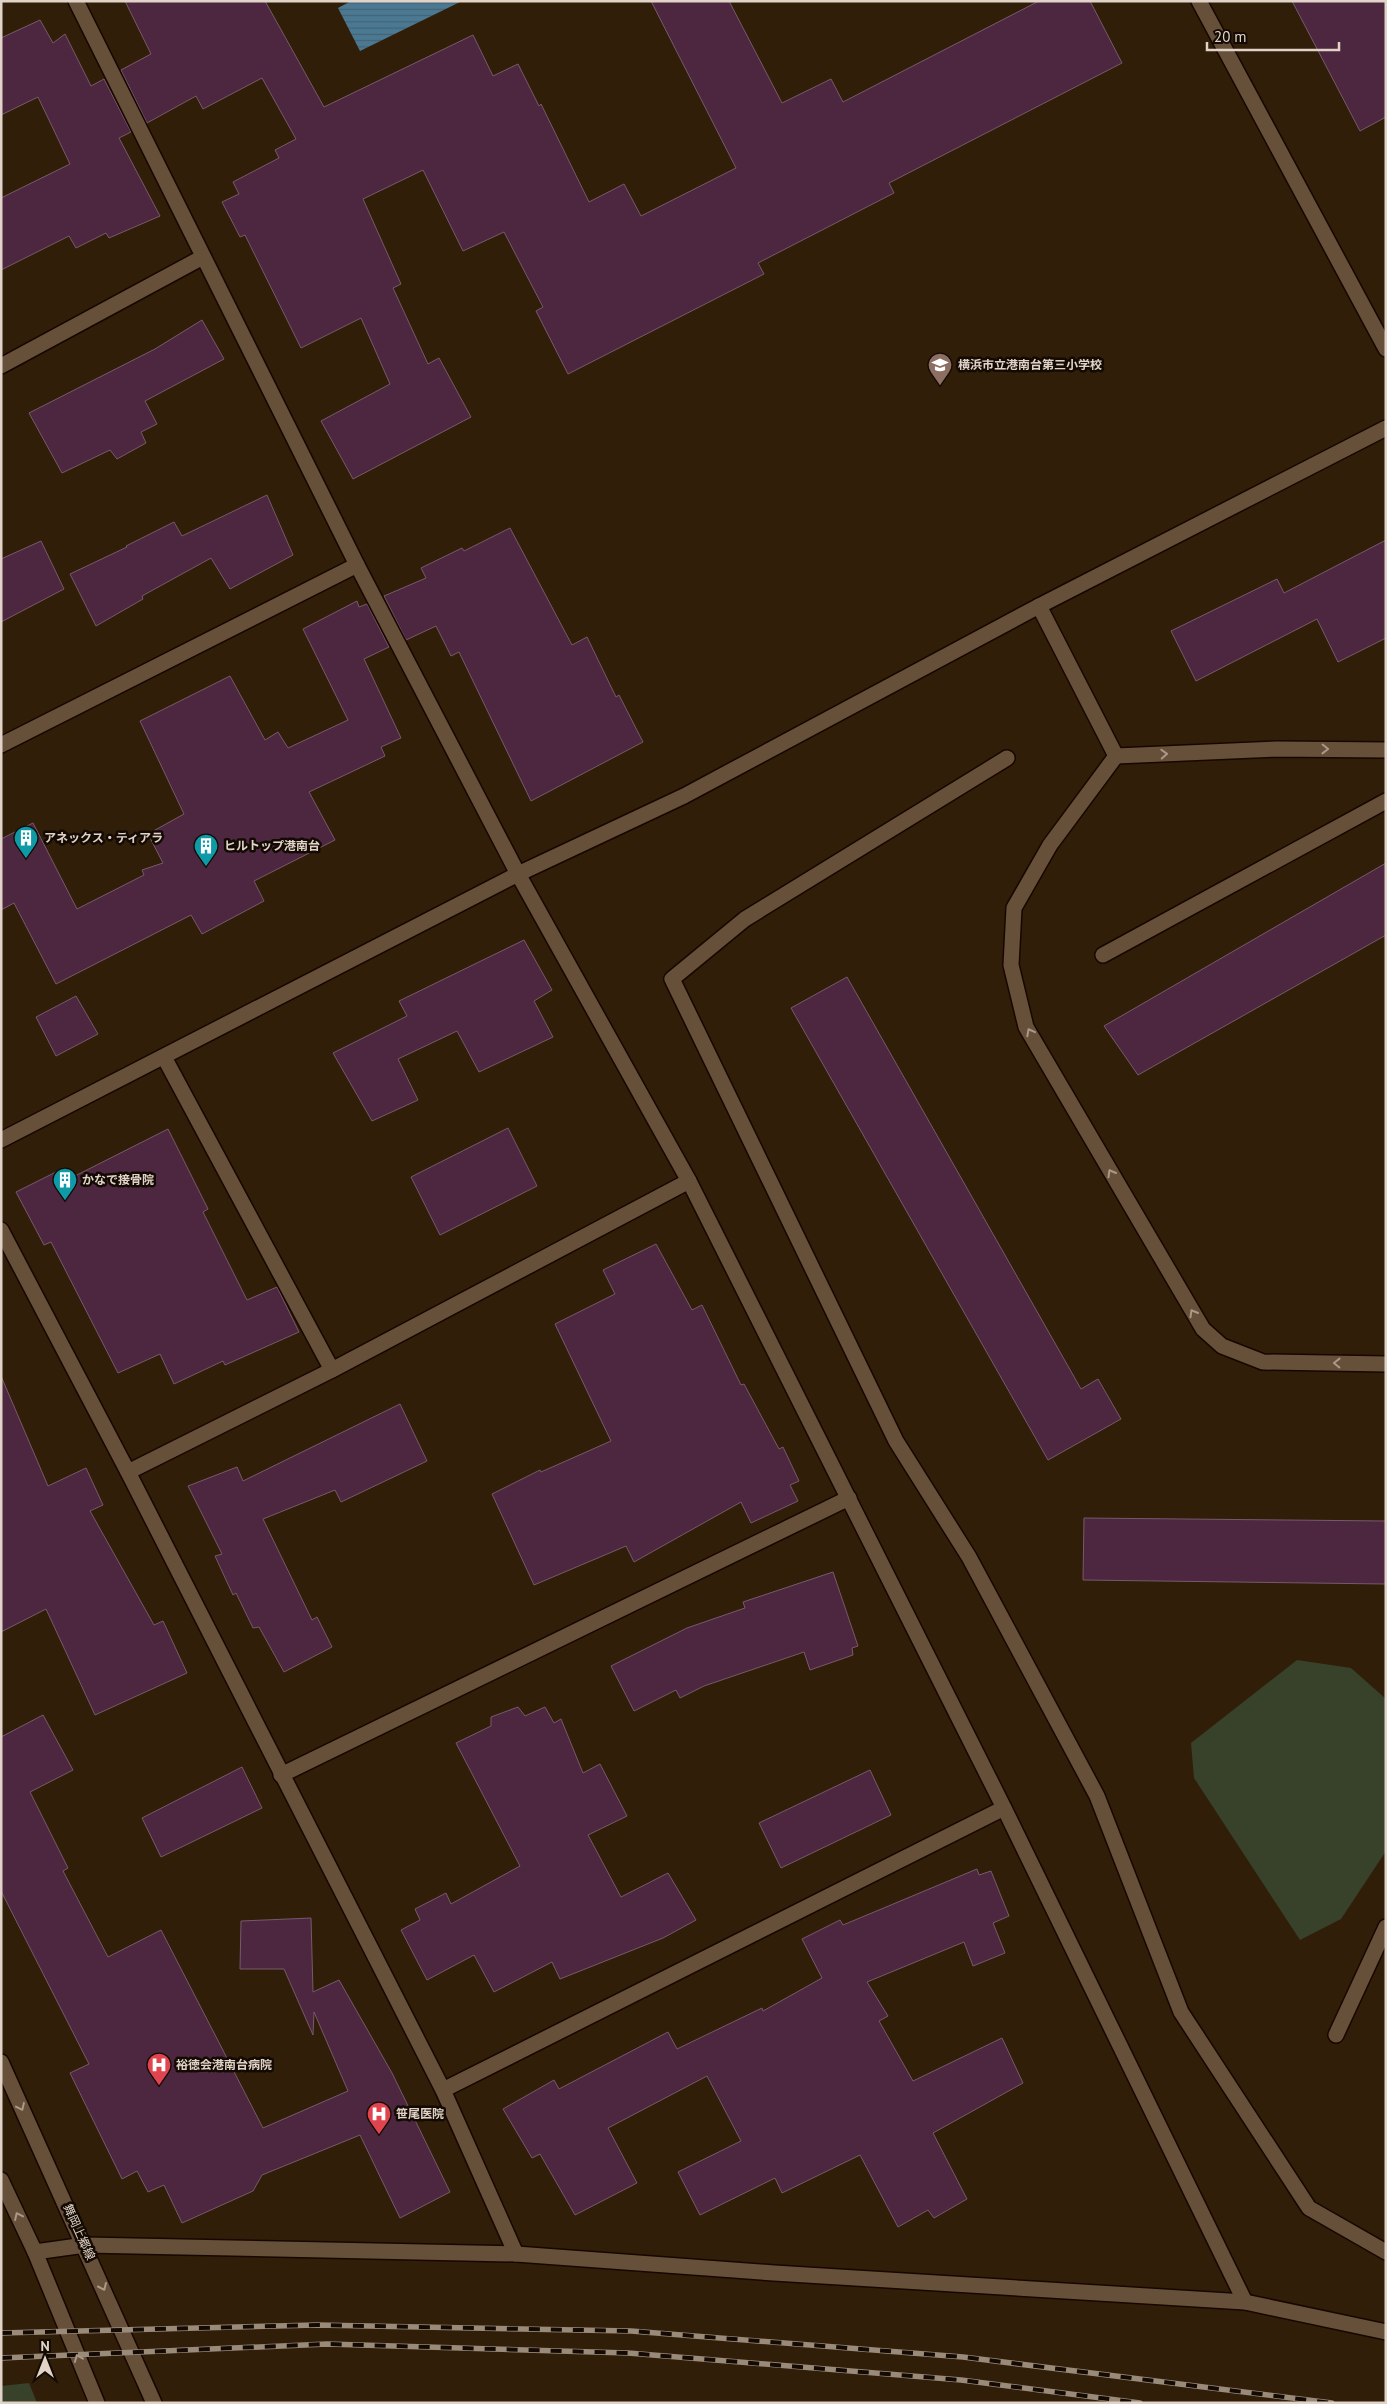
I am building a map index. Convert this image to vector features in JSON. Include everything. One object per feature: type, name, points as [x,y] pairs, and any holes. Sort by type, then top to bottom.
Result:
[{"type":"street","points":[[76,1],[357,565],[518,874],[688,1181],[849,1498],[1004,1808],[1244,2302]]},
{"type":"street","points":[[1199,1],[1386,349]]},
{"type":"street","points":[[1,366],[203,257]]},
{"type":"street","points":[[1,1140],[518,874],[684,796],[1039,606],[1386,428]]},
{"type":"street","points":[[1,745],[357,565]]},
{"type":"street","points":[[1039,606],[1116,756]]},
{"type":"street","points":[[1116,756],[1276,749],[1386,750]]},
{"type":"street","points":[[1116,756],[1050,845],[1014,908],[1011,965],[1026,1027],[1202,1329],[1222,1346],[1262,1362],[1386,1364]]},
{"type":"street","points":[[1007,758],[745,919],[672,979],[896,1441],[969,1557],[1097,1796],[1181,2012],[1309,2208],[1386,2252]]},
{"type":"street","points":[[1103,955],[1386,801]]},
{"type":"street","points":[[164,1057],[332,1370]]},
{"type":"street","points":[[128,1472],[332,1370],[688,1181]]},
{"type":"street","points":[[1,1230],[128,1472],[443,2090],[516,2254]]},
{"type":"street","points":[[281,1775],[849,1498]]},
{"type":"street","points":[[443,2090],[1004,1808]]},
{"type":"street","points":[[1336,2035],[1386,1926]]},
{"type":"street","name":"舞岡上郷線","points":[[1,2062],[154,2403]]},
{"type":"street","points":[[1,2180],[35,2252],[97,2403]]},
{"type":"street","points":[[35,2252],[84,2245],[516,2254],[774,2273],[1244,2302],[1386,2332]]},
{"type":"green space","points":[[1297,1660],[1351,1668],[1386,1699],[1386,1851],[1341,1919],[1300,1940],[1194,1778],[1191,1743]]},
{"type":"green space","points":[[29,2383],[37,2403],[1,2403],[1,2386]]},
{"type":"water","points":[[351,1],[462,1],[360,51],[338,8]]},
{"type":"building","points":[[125,1],[265,1],[324,107],[473,35],[493,76],[518,64],[539,106],[541,104],[589,202],[624,184],[641,216],[736,168],[651,1],[729,1],[782,103],[831,79],[843,102],[1039,1],[1090,1],[1122,63],[889,183],[894,193],[758,263],[764,274],[568,374],[536,311],[543,307],[504,232],[463,251],[423,170],[363,199],[401,284],[393,288],[428,364],[439,358],[471,417],[353,479],[321,421],[390,384],[361,318],[301,348],[245,235],[240,237],[222,202],[239,194],[233,182],[279,158],[275,150],[296,139],[262,78],[203,109],[196,96],[147,123],[121,70],[151,54]]},
{"type":"building","points":[[1292,1],[1386,1],[1386,117],[1360,131]]},
{"type":"building","points":[[40,20],[53,43],[65,34],[91,86],[104,79],[131,132],[119,138],[160,216],[109,238],[106,233],[76,248],[69,236],[1,270],[1,198],[70,164],[38,97],[1,115],[1,38]]},
{"type":"building","points":[[202,320],[224,359],[145,401],[157,424],[141,432],[146,443],[117,459],[110,450],[62,473],[29,413],[155,349]]},
{"type":"building","points":[[267,495],[293,555],[230,589],[211,558],[142,596],[143,599],[96,626],[70,574],[174,522],[182,536]]},
{"type":"building","points":[[510,528],[572,645],[587,637],[616,697],[619,695],[643,742],[531,801],[459,652],[451,656],[436,626],[406,640],[384,596],[426,578],[421,568],[462,548],[464,551]]},
{"type":"building","points":[[1386,540],[1386,638],[1338,662],[1317,619],[1196,681],[1171,631],[1277,579],[1284,593]]},
{"type":"building","points":[[41,541],[64,589],[1,622],[1,559]]},
{"type":"building","points":[[357,601],[359,607],[367,604],[389,647],[364,659],[401,738],[381,747],[385,756],[309,792],[335,840],[254,881],[264,901],[202,934],[191,915],[56,984],[14,903],[1,910],[1,839],[33,823],[77,909],[144,875],[142,870],[163,863],[148,834],[184,814],[140,721],[230,676],[265,740],[278,732],[288,748],[348,720],[303,629]]},
{"type":"building","points":[[1386,863],[1386,935],[1138,1075],[1104,1026]]},
{"type":"building","points":[[524,940],[552,990],[534,1001],[553,1037],[479,1072],[457,1031],[398,1059],[418,1100],[372,1121],[333,1053],[407,1016],[399,1001]]},
{"type":"building","points":[[847,977],[1081,1389],[1098,1379],[1121,1419],[1048,1460],[791,1008]]},
{"type":"building","points":[[76,996],[98,1034],[56,1056],[36,1017]]},
{"type":"building","points":[[508,1128],[537,1186],[440,1235],[411,1177]]},
{"type":"building","points":[[168,1129],[208,1209],[203,1212],[247,1300],[277,1287],[299,1332],[225,1365],[223,1361],[174,1384],[160,1354],[118,1373],[51,1242],[44,1245],[16,1192],[64,1168],[69,1179]]},
{"type":"building","points":[[656,1244],[692,1310],[702,1305],[741,1385],[744,1384],[779,1449],[783,1447],[799,1481],[790,1485],[798,1501],[751,1523],[741,1502],[634,1562],[626,1546],[534,1585],[492,1494],[540,1470],[541,1472],[611,1441],[555,1324],[615,1294],[603,1270]]},
{"type":"building","points":[[1,1376],[48,1486],[86,1468],[103,1505],[90,1511],[154,1625],[163,1621],[187,1673],[95,1715],[46,1609],[1,1632]]},
{"type":"building","points":[[400,1404],[427,1461],[341,1502],[335,1490],[263,1519],[312,1620],[317,1617],[332,1647],[284,1672],[259,1627],[253,1628],[236,1593],[233,1595],[215,1556],[222,1554],[188,1486],[237,1467],[243,1481]]},
{"type":"building","points":[[1084,1518],[1386,1521],[1386,1584],[1083,1580]]},
{"type":"building","points":[[833,1572],[858,1646],[852,1648],[853,1655],[810,1670],[804,1652],[704,1686],[680,1698],[676,1690],[634,1711],[611,1666],[687,1628],[745,1608],[743,1602]]},
{"type":"building","points":[[518,1707],[525,1716],[545,1707],[554,1723],[561,1719],[583,1773],[600,1764],[627,1816],[588,1835],[621,1897],[668,1873],[696,1920],[663,1938],[560,1979],[552,1962],[494,1992],[474,1955],[427,1980],[401,1930],[420,1920],[415,1909],[446,1893],[451,1904],[520,1866],[456,1743],[491,1726],[491,1717]]},
{"type":"building","points":[[43,1715],[73,1770],[30,1792],[68,1868],[63,1871],[108,1957],[161,1930],[263,2128],[348,2091],[314,2012],[313,2035],[284,1969],[240,1969],[241,1921],[311,1918],[313,1992],[339,1980],[392,2073],[450,2192],[400,2218],[360,2135],[262,2175],[253,2191],[182,2223],[164,2185],[148,2192],[137,2171],[122,2179],[70,2073],[89,2064],[1,1891],[1,1737]]},
{"type":"building","points":[[242,1767],[262,1808],[161,1857],[142,1818]]},
{"type":"building","points":[[870,1770],[891,1815],[781,1868],[759,1823]]},
{"type":"building","points":[[977,1869],[979,1875],[991,1871],[1009,1916],[993,1923],[1005,1953],[973,1966],[964,1942],[867,1982],[888,2016],[879,2021],[913,2081],[1002,2038],[1023,2083],[933,2133],[967,2199],[934,2218],[928,2210],[898,2227],[860,2155],[782,2193],[775,2178],[700,2215],[678,2172],[741,2141],[707,2076],[608,2128],[637,2183],[575,2215],[540,2154],[532,2158],[503,2109],[554,2080],[559,2089],[668,2032],[677,2049],[762,2008],[763,2011],[822,1978],[802,1939],[840,1920],[843,1925]]},
{"type":"railway","points":[[1,2333],[317,2325],[631,2331],[963,2357],[1332,2403]]},
{"type":"railway","points":[[1,2358],[327,2344],[628,2353],[961,2380],[1140,2403]]},
{"type":"place","name":"横浜市立港南台第三小学校","points":[[940,386]]},
{"type":"place","name":"アネックス・ティアラ","points":[[26,859]]},
{"type":"place","name":"ヒルトップ港南台","points":[[206,867]]},
{"type":"place","name":"かなで接骨院","points":[[65,1201]]},
{"type":"place","name":"裕徳会港南台病院","points":[[159,2086]]},
{"type":"place","name":"笹尾医院","points":[[379,2135]]}]
